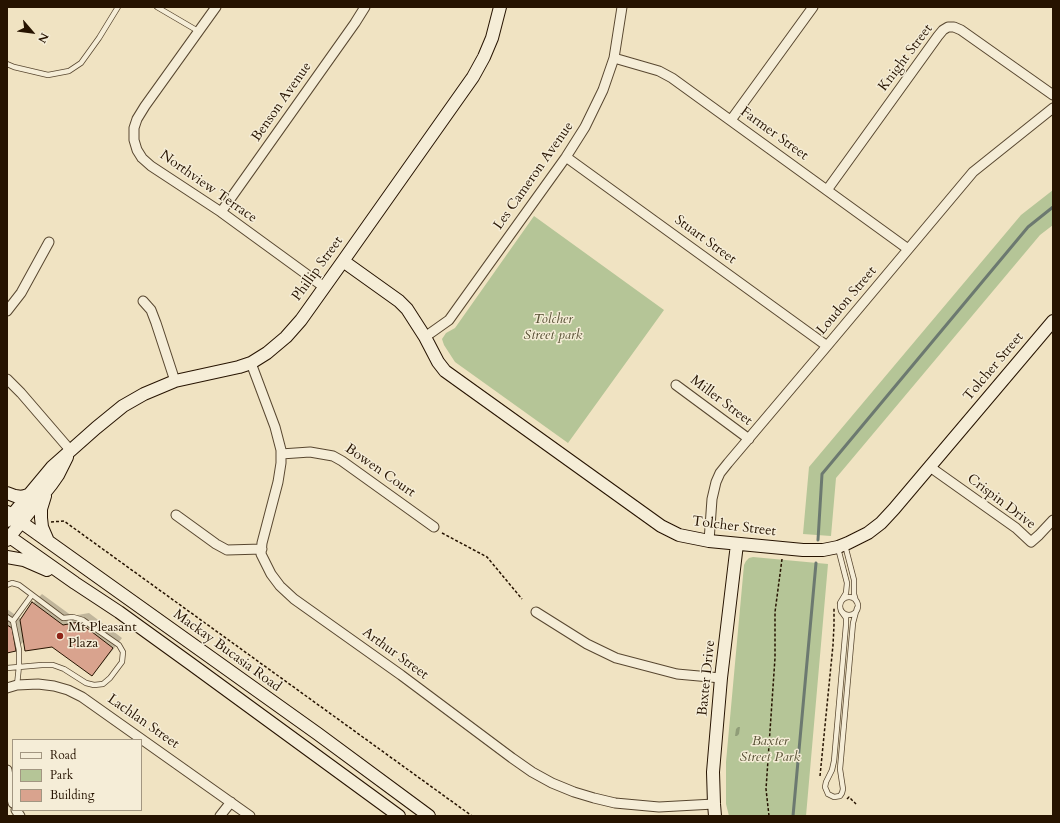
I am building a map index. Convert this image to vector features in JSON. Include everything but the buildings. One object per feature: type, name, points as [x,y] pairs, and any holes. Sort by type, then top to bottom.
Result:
[{"type":"street","name":"Northview Terrace","points":[[216,7],[137,119],[134,128],[134,140],[137,150],[142,158],[151,166],[221,212],[324,287]]},
{"type":"street","name":"Benson Avenue","points":[[221,212],[355,23],[364,7]]},
{"type":"street","name":"Phillip Street","points":[[8,537],[12,518],[49,470],[96,428],[124,406],[144,394],[175,381],[251,363],[267,353],[286,337],[343,261],[473,77],[492,38],[500,7]]},
{"type":"street","name":"Les Cameron Avenue","points":[[425,337],[449,320],[566,157],[585,127],[602,90],[614,58],[622,7]]},
{"type":"street","points":[[731,120],[813,7]]},
{"type":"street","name":"Knight Street","points":[[827,190],[938,36],[948,27],[954,27],[961,30],[1053,96]]},
{"type":"street","name":"Farmer Street","points":[[614,58],[659,71],[672,78],[908,249]]},
{"type":"street","name":"Loudon Street","points":[[709,541],[712,499],[720,473],[973,172],[1053,108]]},
{"type":"street","name":"Stuart Street","points":[[566,157],[827,346]]},
{"type":"street","points":[[7,311],[21,293],[49,242]]},
{"type":"street","name":"Tolcher Street","points":[[343,261],[399,301],[407,310],[425,337],[438,362],[445,371],[671,532],[709,541],[803,550],[823,550],[841,546],[868,533],[881,523],[1053,321]]},
{"type":"street","points":[[143,301],[151,310],[175,381]]},
{"type":"street","name":"Arthur Street","points":[[251,363],[275,427],[281,450],[281,463],[278,482],[262,543],[261,554],[271,574],[280,586],[294,599],[532,772],[552,783],[574,792],[615,803],[660,808],[715,810]]},
{"type":"street","points":[[7,379],[71,450]]},
{"type":"street","name":"Miller Street","points":[[676,385],[749,439]]},
{"type":"street","name":"Phillip Street","points":[[12,518],[51,485],[71,450]]},
{"type":"street","name":"Bowen Court","points":[[281,454],[310,452],[333,456],[434,527]]},
{"type":"street","name":"Crispin Drive","points":[[930,467],[1016,528],[1031,542],[1053,520]]},
{"type":"street","points":[[48,541],[41,524],[40,516],[43,500],[51,485]]},
{"type":"street","points":[[7,493],[22,497],[31,492]]},
{"type":"street","points":[[176,515],[216,544],[227,550],[262,549]]},
{"type":"street","name":"Mackay Bucasia Road","points":[[12,518],[48,541],[318,734],[429,816]]},
{"type":"street","points":[[8,537],[119,612],[399,816]]},
{"type":"street","name":"Baxter Drive","points":[[715,810],[713,772],[721,678],[737,544]]},
{"type":"street","points":[[7,557],[29,562],[75,583]]},
{"type":"street","points":[[536,612],[587,644],[616,658],[677,674],[721,678]]},
{"type":"street","name":"Lachlan Street","points":[[7,688],[17,685],[38,684],[68,690],[82,697],[142,739]]},
{"type":"street","name":"Lachlan Street","points":[[142,739],[250,816]]},
{"type":"street","points":[[7,770],[12,800]]},
{"type":"street","points":[[220,816],[231,802]]},
{"type":"lane","points":[[7,64],[48,75],[69,70],[81,63],[99,38],[118,7]]},
{"type":"lane","points":[[157,7],[198,31]]},
{"type":"lane","points":[[841,546],[854,580],[854,594],[858,604],[853,624],[840,769],[843,791],[840,796],[834,797],[828,794],[825,788],[826,782],[833,768],[834,761],[846,625],[845,617],[840,607],[840,603],[846,592],[847,584],[841,546]]},
{"type":"lane","points":[[7,585],[12,583],[19,585],[63,618],[73,617],[83,620],[119,645],[123,652],[122,662],[110,678],[103,684],[94,685],[86,683],[64,669],[54,665],[19,666],[7,668]]},
{"type":"lane","points":[[13,621],[32,595]]},
{"type":"lane","points":[[840,603],[844,598],[848,597],[851,597],[856,601]]},
{"type":"lane","points":[[842,611],[850,615],[855,612],[857,608]]},
{"type":"lane","points":[[7,617],[13,621],[19,650],[17,685]]},
{"type":"path","points":[[45,521],[64,521],[472,816]]},
{"type":"path","points":[[434,527],[444,535],[486,557],[522,599]]},
{"type":"path","points":[[769,816],[766,789],[775,658],[775,612],[782,558]]},
{"type":"path","points":[[820,778],[833,645],[834,605]]},
{"type":"path","points":[[844,802],[849,797],[856,804]]},
{"type":"green space","points":[[1053,190],[1053,225],[1040,235],[836,478],[831,536],[803,534],[809,467],[1021,215]]},
{"type":"green space","name":"Tolcher Street park","points":[[534,216],[664,310],[568,443],[455,362],[444,345],[442,339],[446,333],[455,328]]},
{"type":"green space","name":"Baxter Street Park","points":[[753,557],[828,564],[806,816],[729,816],[726,804],[726,762],[744,565],[749,558]]},
{"type":"waterway","points":[[818,540],[822,474],[1028,227],[1053,207]]},
{"type":"waterway","points":[[793,816],[816,563]]},
{"type":"place","name":"Mt Pleasant Plaza","points":[[60,636]]}]
